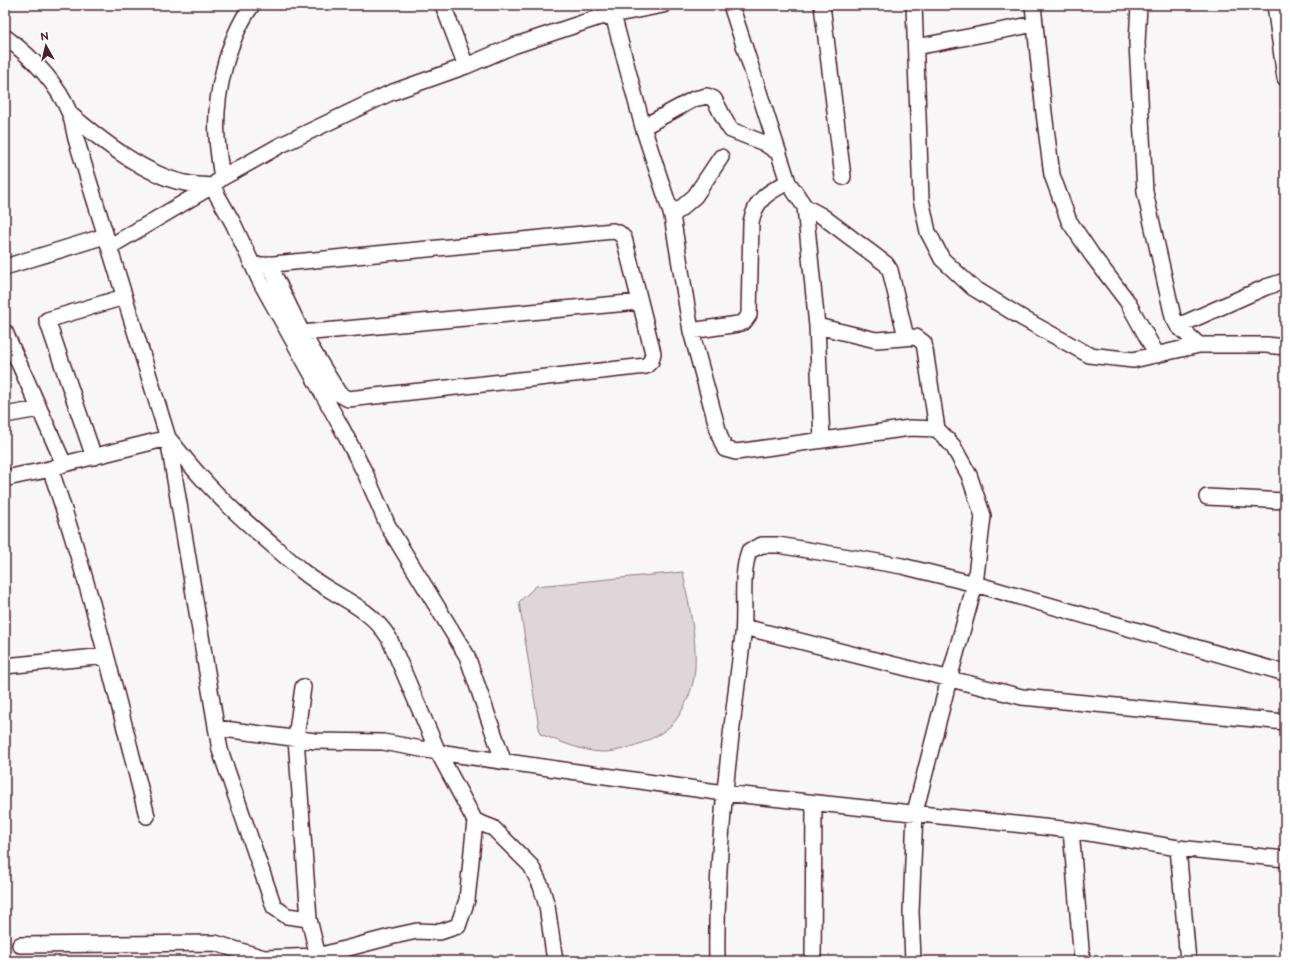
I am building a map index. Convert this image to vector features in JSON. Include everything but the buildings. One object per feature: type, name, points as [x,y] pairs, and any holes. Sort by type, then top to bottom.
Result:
[{"type":"street","points":[[252,5],[240,22],[220,80],[217,137],[217,182],[232,223],[253,266],[366,475],[388,526],[466,656],[502,760]]},
{"type":"street","points":[[443,5],[466,66]]},
{"type":"street","points":[[5,267],[107,241],[217,182],[279,146],[390,93],[466,66],[596,11],[613,15],[663,5]]},
{"type":"street","points":[[731,5],[788,182],[805,207],[822,216],[886,264],[890,270],[906,337]]},
{"type":"street","points":[[822,5],[843,177]]},
{"type":"street","points":[[914,5],[921,199],[928,232],[942,259],[972,287],[1024,319],[1089,355],[1133,360],[1199,345],[1266,345],[1285,348]]},
{"type":"street","points":[[1033,5],[1052,175],[1069,221],[1092,256],[1127,302],[1158,355]]},
{"type":"street","points":[[1139,5],[1137,43],[1145,192],[1173,317],[1178,326],[1199,345]]},
{"type":"street","points":[[1275,5],[1285,78]]},
{"type":"street","points":[[613,15],[643,127],[672,216],[691,331],[720,437],[725,449],[736,452],[910,428],[937,429]]},
{"type":"street","points":[[916,47],[1035,24]]},
{"type":"street","points":[[5,37],[22,50],[47,75],[71,115],[76,139],[168,438],[220,750],[274,907],[287,916],[309,919]]},
{"type":"street","points":[[643,127],[694,99],[707,96],[714,99],[726,124],[731,130],[764,143],[779,153]]},
{"type":"street","points":[[71,115],[97,136],[139,164],[184,183],[217,182]]},
{"type":"street","points":[[672,216],[695,196],[721,158]]},
{"type":"street","points":[[691,331],[738,324],[744,322],[749,315],[751,222],[754,208],[767,193],[788,182]]},
{"type":"street","points":[[805,207],[818,326],[822,440]]},
{"type":"street","points":[[253,266],[269,264],[613,231],[619,233],[624,238],[653,353],[651,360],[646,366],[348,399],[339,394],[302,333],[269,264]]},
{"type":"street","points":[[1178,326],[1266,287],[1285,281]]},
{"type":"street","points":[[94,457],[47,320],[124,297]]},
{"type":"street","points":[[302,333],[639,302]]},
{"type":"street","points":[[818,326],[876,340],[916,337],[924,343],[937,429],[953,446],[969,475],[983,516],[975,584],[915,812],[910,912],[913,961]]},
{"type":"street","points":[[6,335],[11,362],[38,409],[58,468],[73,533],[147,816]]},
{"type":"street","points":[[5,415],[38,409]]},
{"type":"street","points":[[5,479],[16,475],[58,468],[168,438]]},
{"type":"street","points":[[20,945],[215,943],[264,958],[318,958],[402,934],[417,931],[440,932],[458,926],[467,900],[475,821],[438,752],[389,638],[381,625],[368,613],[302,570],[247,523],[201,477],[168,438]]},
{"type":"street","points":[[1207,497],[1285,501]]},
{"type":"street","points":[[717,961],[716,922],[724,793],[744,627],[744,565],[749,551],[762,545],[778,545],[902,566],[975,584],[1285,673]]},
{"type":"street","points":[[744,627],[1022,697],[1285,722]]},
{"type":"street","points":[[6,668],[106,656]]},
{"type":"street","points":[[304,687],[296,738],[309,919],[318,958]]},
{"type":"street","points":[[216,728],[315,740],[383,742],[438,752],[724,793],[915,812],[1071,830],[1178,848],[1285,859]]},
{"type":"street","points":[[813,961],[814,803]]},
{"type":"street","points":[[475,821],[493,828],[531,866],[541,886],[547,906],[555,961]]},
{"type":"street","points":[[1071,830],[1082,961]]},
{"type":"street","points":[[1178,848],[1188,961]]},
{"type":"shaded area","points":[[683,572],[695,644],[695,668],[689,696],[675,721],[651,739],[630,747],[610,752],[586,750],[540,734],[519,602],[536,586]]}]
